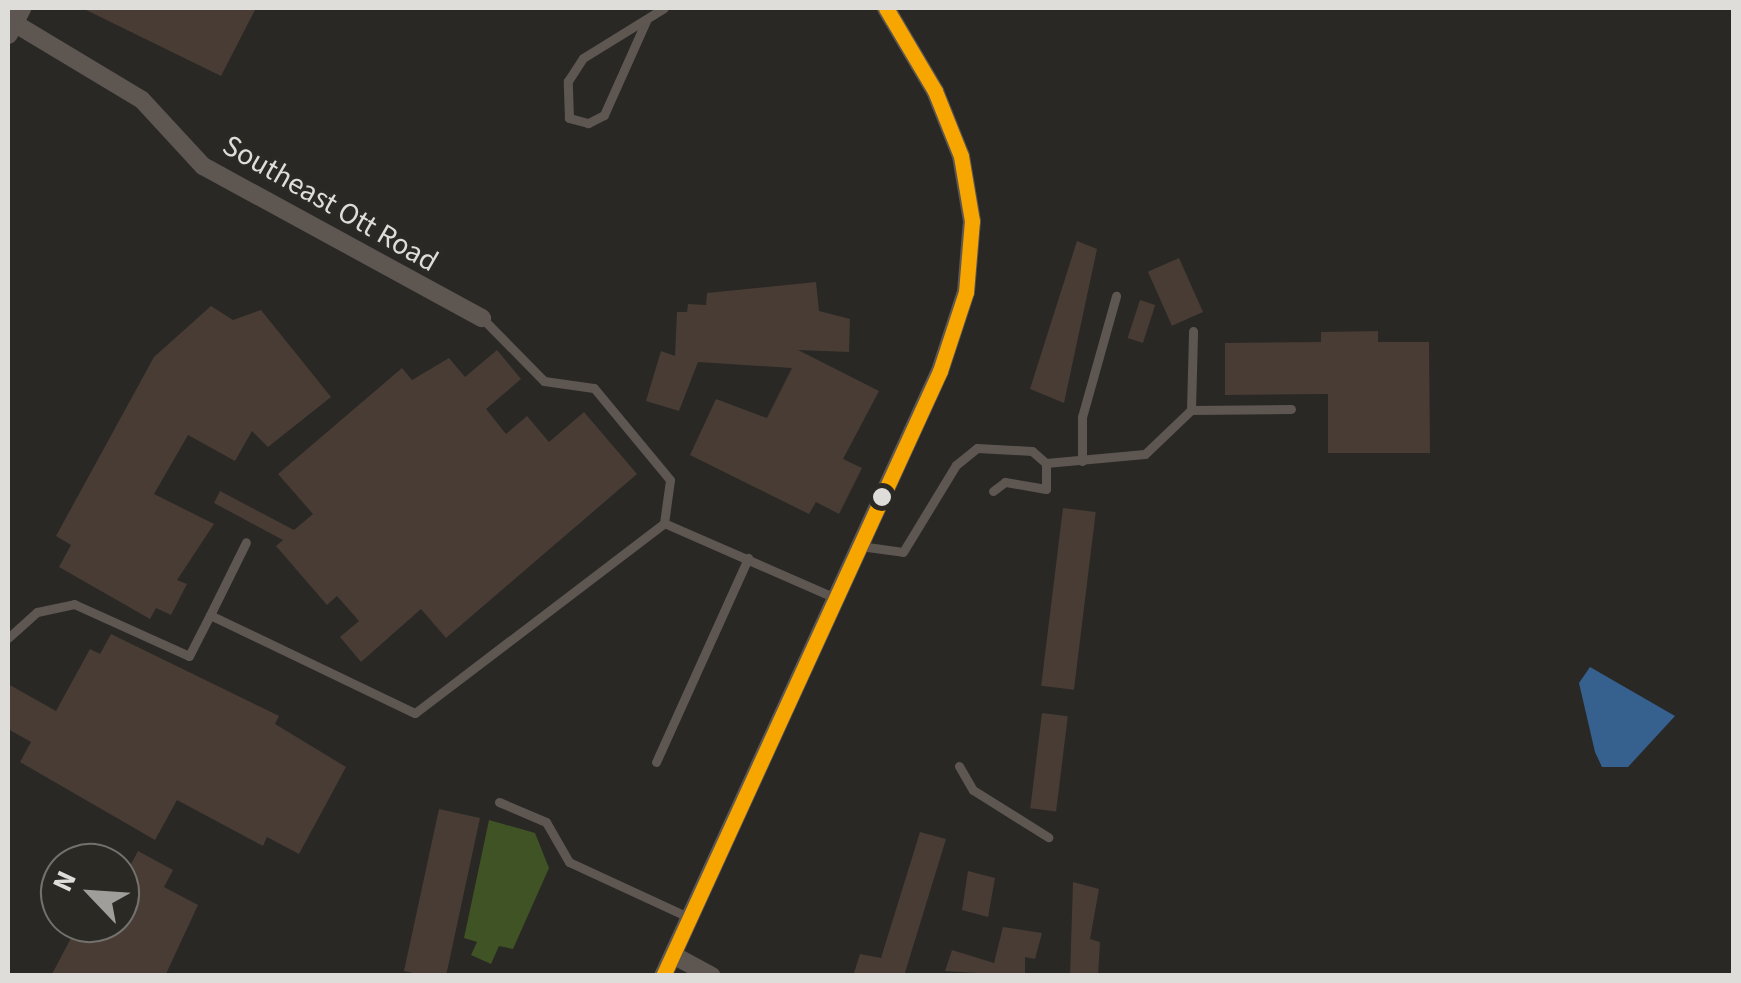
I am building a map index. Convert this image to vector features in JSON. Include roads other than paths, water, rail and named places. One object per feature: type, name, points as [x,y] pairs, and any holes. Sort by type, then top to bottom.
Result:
[{"type":"street","points":[[663,976],[950,348],[971,262],[968,186],[952,126],[886,8]]},
{"type":"street","name":"Southeast Ott Road","points":[[13,19],[130,91],[203,166],[482,318]]},
{"type":"street","points":[[673,955],[712,976]]},
{"type":"lane","points":[[646,22],[604,115],[588,123],[569,118],[564,100],[573,69],[664,8]]},
{"type":"lane","points":[[1082,460],[1088,390],[1116,296]]},
{"type":"lane","points":[[210,615],[416,713],[664,523],[670,480],[594,388],[544,381],[482,318]]},
{"type":"lane","points":[[1191,410],[1194,331]]},
{"type":"lane","points":[[860,546],[903,552],[956,465],[977,448],[1032,451],[1046,463],[1145,454],[1191,410],[1291,409]]},
{"type":"lane","points":[[993,491],[1005,482],[1046,489],[1046,463]]},
{"type":"lane","points":[[664,523],[836,598]]},
{"type":"lane","points":[[8,638],[37,612],[74,604],[189,656],[246,542]]},
{"type":"lane","points":[[656,762],[748,558]]},
{"type":"lane","points":[[958,766],[972,790],[1048,837]]},
{"type":"lane","points":[[499,802],[546,822],[568,862],[690,918]]},
{"type":"water","points":[[1590,667],[1675,716],[1628,767],[1602,767],[1595,752],[1579,683]]}]
